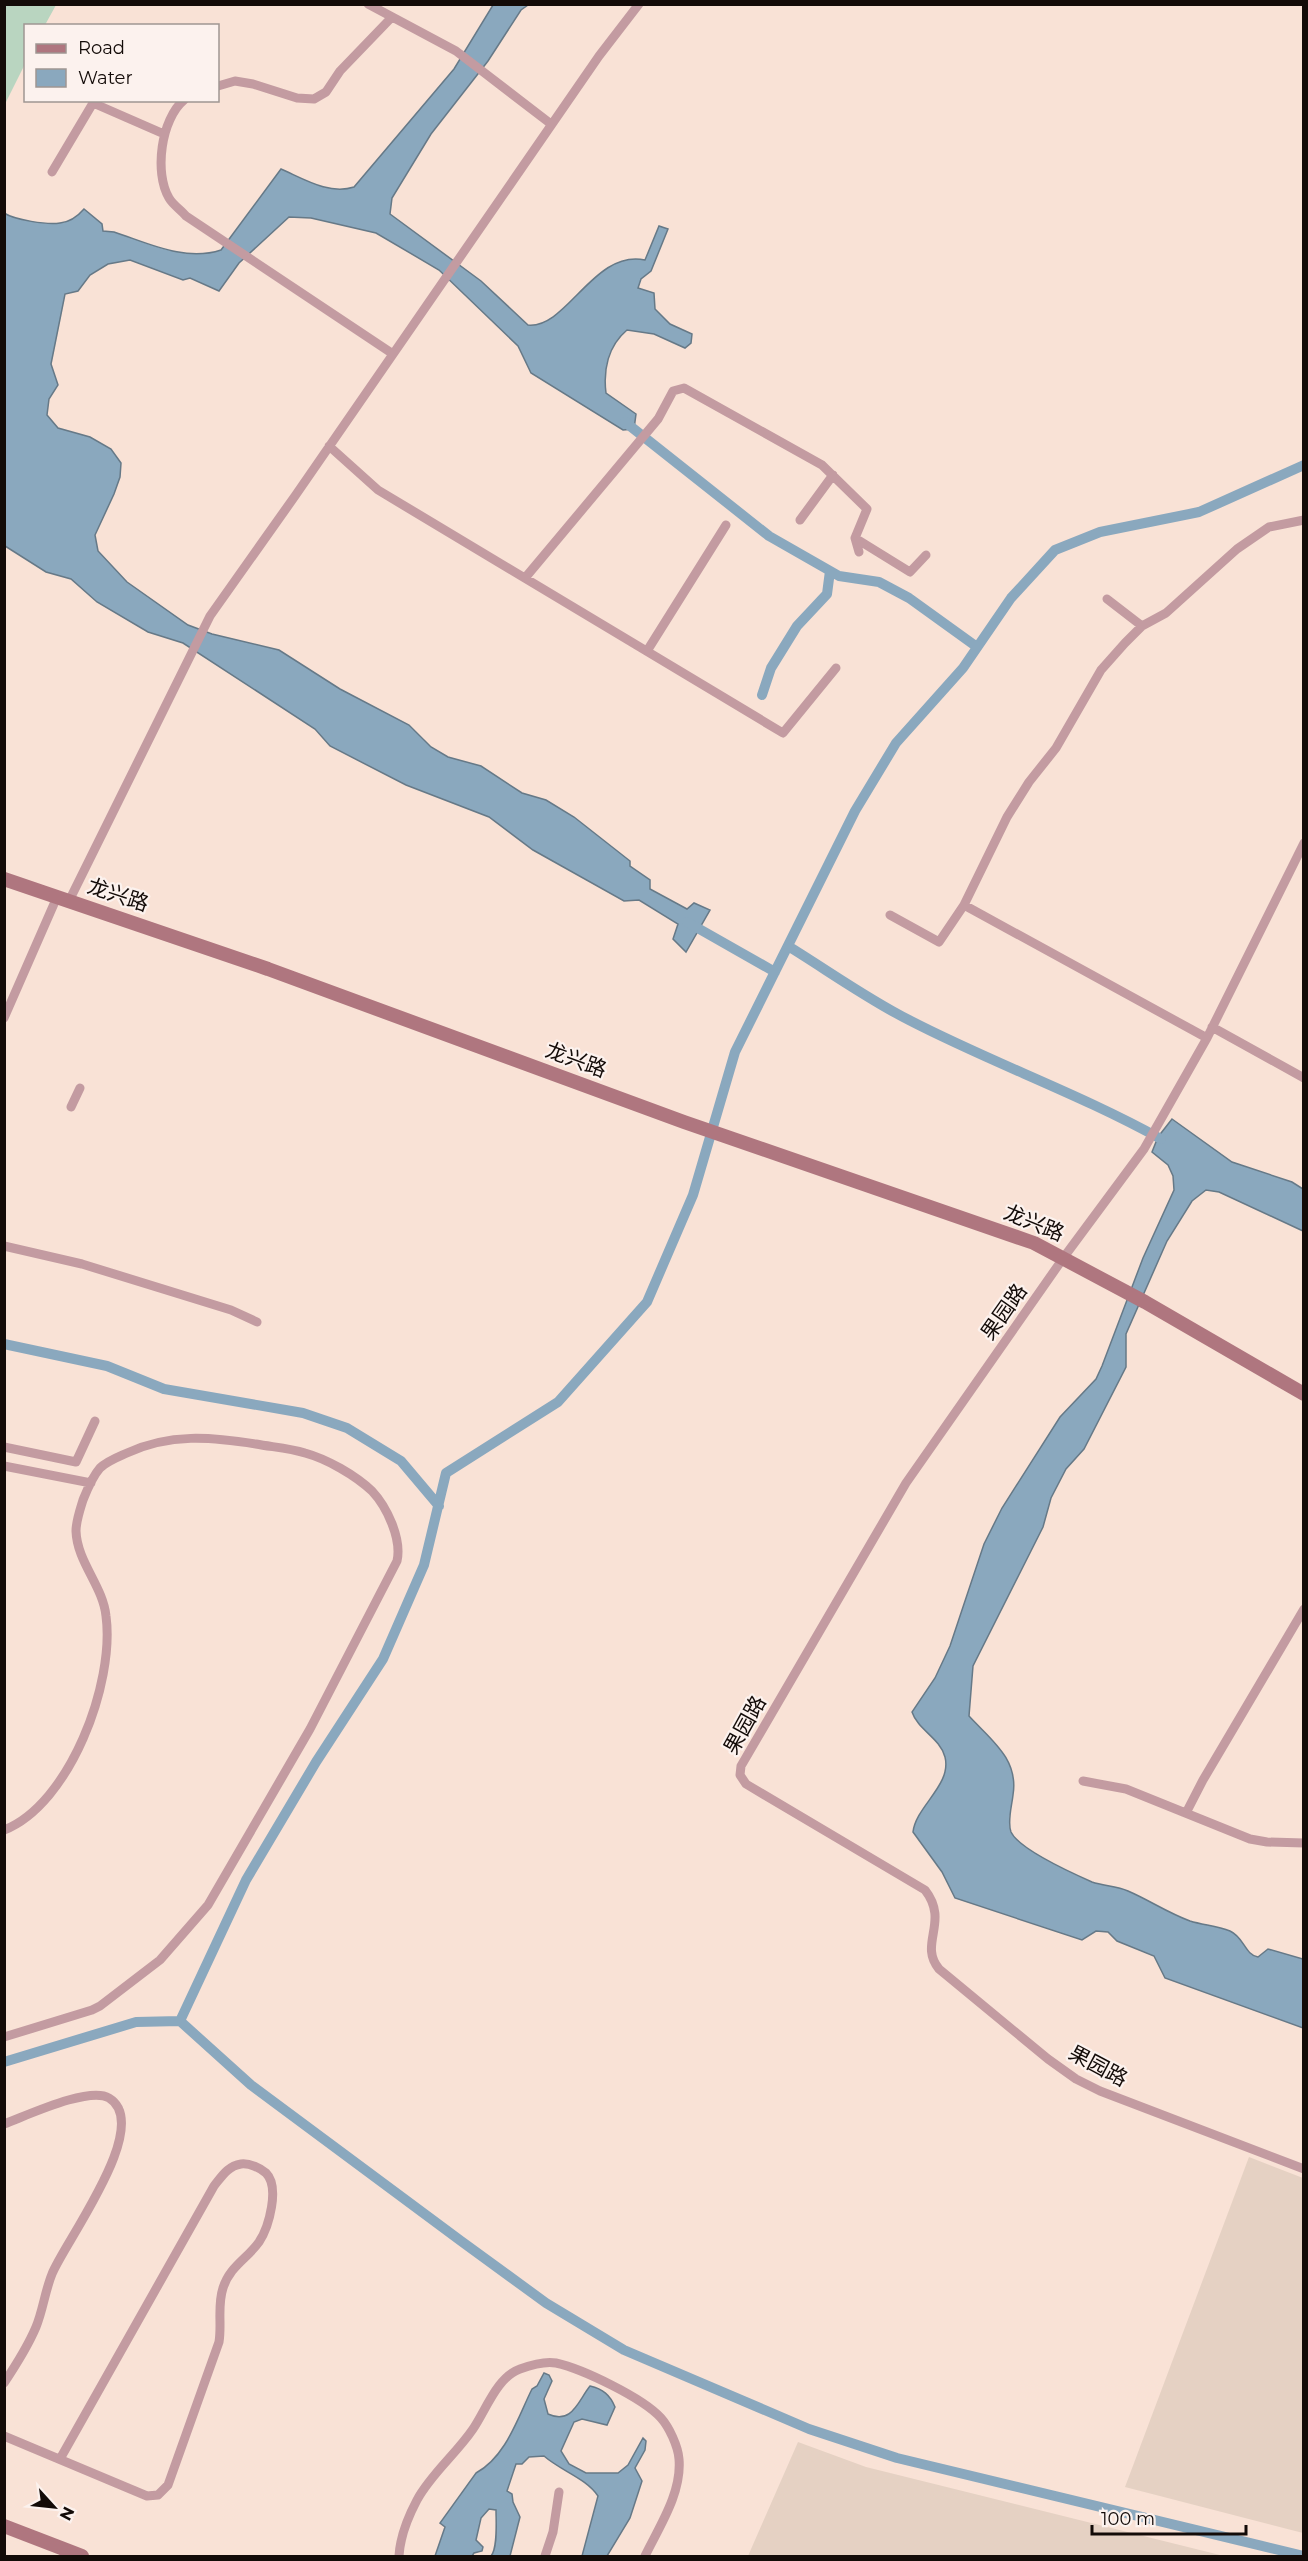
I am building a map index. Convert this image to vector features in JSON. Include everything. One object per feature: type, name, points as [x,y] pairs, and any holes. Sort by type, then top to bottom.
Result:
[{"type":"street","points":[[368,4],[456,51],[551,124]]},
{"type":"street","points":[[4,1018],[208,619],[598,56],[639,4]]},
{"type":"street","points":[[219,86],[235,81],[253,84],[297,98],[314,99],[326,92],[340,71],[392,17]]},
{"type":"street","points":[[182,102],[177,106],[164,134],[163,182],[170,199],[186,216],[393,354]]},
{"type":"street","points":[[52,172],[93,103],[164,134]]},
{"type":"street","points":[[525,578],[658,419],[673,391],[684,388],[822,465],[867,509],[855,538],[859,552]]},
{"type":"street","points":[[329,446],[378,490],[783,733],[836,668]]},
{"type":"street","points":[[800,520],[832,475]]},
{"type":"street","points":[[890,915],[939,942],[964,904],[1006,817],[1029,782],[1056,748],[1101,670],[1142,626],[1166,613],[1237,549],[1269,527],[1304,520]]},
{"type":"street","points":[[647,651],[726,525]]},
{"type":"street","points":[[855,538],[910,572],[926,555]]},
{"type":"street","points":[[1107,599],[1142,626]]},
{"type":"street","name":"果园路","points":[[1304,843],[1207,1038],[1164,1117],[1144,1149],[1064,1257],[889,1510],[741,1766],[740,1775],[746,1784],[925,1890],[932,1899],[936,1911],[930,1950],[932,1960],[1048,2059],[1076,2079],[1100,2091],[1304,2169]]},
{"type":"street","name":"龙兴路","points":[[4,879],[268,969],[684,1122],[1034,1244],[1064,1257],[1304,1394]]},
{"type":"street","points":[[964,904],[1207,1038]]},
{"type":"street","points":[[1212,1027],[1304,1078]]},
{"type":"street","points":[[71,1107],[80,1088]]},
{"type":"street","points":[[4,1246],[81,1264],[231,1310],[257,1322]]},
{"type":"street","points":[[4,1447],[76,1462],[95,1421]]},
{"type":"street","points":[[4,1830],[19,1824],[31,1815],[57,1786],[79,1745],[99,1691],[106,1642],[106,1616],[101,1594],[79,1549],[76,1531],[79,1511],[99,1469],[134,1449],[167,1440],[211,1437],[305,1453],[326,1461],[373,1492],[398,1541],[399,1551],[391,1575],[305,1738],[199,1917],[160,1960],[93,2010],[4,2037]]},
{"type":"street","points":[[4,1466],[91,1483]]},
{"type":"street","points":[[1186,1813],[1203,1780],[1304,1609]]},
{"type":"street","points":[[1083,1781],[1126,1789],[1250,1839],[1304,1843]]},
{"type":"street","points":[[4,2124],[73,2099],[97,2095],[109,2098],[118,2106],[123,2122],[106,2180],[52,2273],[36,2326],[4,2383]]},
{"type":"street","points":[[4,2436],[60,2460],[147,2496],[158,2495],[168,2485],[219,2342],[221,2325],[219,2308],[222,2289],[231,2270],[259,2243],[268,2225],[274,2187],[268,2175],[258,2167],[243,2163],[228,2168],[214,2186],[60,2460]]},
{"type":"street","points":[[399,2556],[405,2526],[417,2500],[473,2430],[501,2384],[517,2370],[554,2362],[598,2378],[644,2405],[661,2418],[673,2438],[680,2458],[677,2484],[670,2505],[645,2556]]},
{"type":"street","points":[[545,2556],[553,2532],[560,2492]]},
{"type":"street","points":[[4,2526],[82,2556]]},
{"type":"shaded area","points":[[1249,2157],[1303,2178],[1303,2533],[1125,2487]]},
{"type":"shaded area","points":[[798,2442],[866,2467],[1224,2556],[748,2556]]},
{"type":"green space","points":[[5,4],[56,5],[46,24],[24,24],[24,66],[5,104]]},
{"type":"water","points":[[493,5],[528,5],[521,10],[488,61],[431,134],[392,198],[390,214],[481,281],[528,325],[542,323],[556,315],[611,266],[627,260],[645,260],[659,226],[668,229],[651,271],[641,279],[638,288],[654,293],[655,309],[670,324],[692,334],[691,343],[685,348],[654,334],[627,330],[615,343],[606,367],[606,393],[636,414],[634,429],[623,430],[531,373],[518,346],[439,270],[376,233],[311,218],[289,217],[239,263],[219,291],[190,278],[183,280],[130,260],[108,264],[90,275],[78,291],[65,294],[51,364],[58,385],[49,399],[47,415],[58,428],[90,437],[111,449],[121,463],[120,477],[114,494],[95,535],[98,551],[127,582],[188,625],[212,634],[279,650],[340,689],[409,725],[431,747],[448,757],[481,766],[522,793],[546,800],[574,817],[630,861],[630,866],[650,880],[650,889],[687,909],[694,903],[710,910],[686,952],[673,939],[678,924],[639,900],[624,901],[533,850],[489,817],[406,785],[330,746],[315,729],[183,643],[148,632],[97,602],[71,579],[46,572],[5,546],[4,213],[23,220],[54,223],[70,220],[84,209],[102,224],[103,231],[114,232],[153,246],[194,254],[221,250],[281,169],[326,187],[345,189],[354,187],[454,69]]},
{"type":"water","points":[[1172,1119],[1232,1162],[1292,1182],[1303,1189],[1303,1231],[1219,1192],[1206,1190],[1192,1201],[1167,1241],[1126,1334],[1126,1367],[1084,1449],[1066,1469],[1051,1498],[1043,1527],[973,1666],[969,1716],[1002,1751],[1012,1771],[1014,1782],[1009,1823],[1016,1839],[1048,1860],[1092,1882],[1128,1891],[1190,1921],[1230,1931],[1254,1956],[1258,1957],[1268,1949],[1303,1959],[1303,2028],[1165,1978],[1154,1956],[1117,1941],[1108,1932],[1096,1931],[1082,1940],[955,1898],[942,1872],[913,1832],[920,1813],[939,1786],[946,1767],[945,1757],[939,1744],[919,1724],[912,1712],[935,1678],[950,1646],[984,1544],[1002,1508],[1060,1417],[1096,1379],[1102,1366],[1143,1258],[1174,1190],[1173,1176],[1168,1165],[1152,1152],[1158,1137]]},
{"type":"water","points":[[544,2373],[549,2375],[552,2381],[544,2399],[548,2414],[556,2417],[569,2414],[590,2386],[606,2393],[615,2407],[607,2425],[582,2419],[574,2422],[561,2451],[569,2464],[586,2473],[618,2473],[628,2465],[643,2438],[646,2441],[645,2450],[635,2468],[642,2481],[630,2518],[607,2556],[582,2556],[598,2496],[587,2484],[544,2456],[529,2457],[522,2464],[516,2464],[507,2491],[512,2494],[520,2517],[510,2556],[491,2556],[496,2541],[496,2510],[489,2509],[481,2518],[476,2540],[483,2547],[482,2551],[472,2556],[435,2556],[445,2527],[440,2523],[476,2473],[486,2466],[503,2447],[532,2389],[537,2386]]},
{"type":"waterway","points":[[625,422],[769,536],[839,576],[879,582],[909,598],[977,647]]},
{"type":"waterway","points":[[180,2021],[246,1880],[316,1762],[383,1659],[424,1565],[446,1473],[558,1402],[647,1302],[693,1195],[735,1052],[855,811],[896,743],[963,668],[1011,598],[1055,550],[1100,532],[1199,512],[1304,465]]},
{"type":"waterway","points":[[762,695],[771,668],[797,626],[827,594],[830,571]]},
{"type":"waterway","points":[[687,922],[775,972]]},
{"type":"waterway","points":[[788,946],[863,994],[909,1020],[1099,1107],[1161,1139]]},
{"type":"waterway","points":[[4,1344],[107,1366],[164,1389],[303,1413],[347,1428],[401,1461],[439,1506]]},
{"type":"waterway","points":[[4,2062],[136,2022],[180,2021],[251,2085],[461,2241],[546,2303],[624,2350],[809,2429],[897,2458],[1304,2556]]}]
